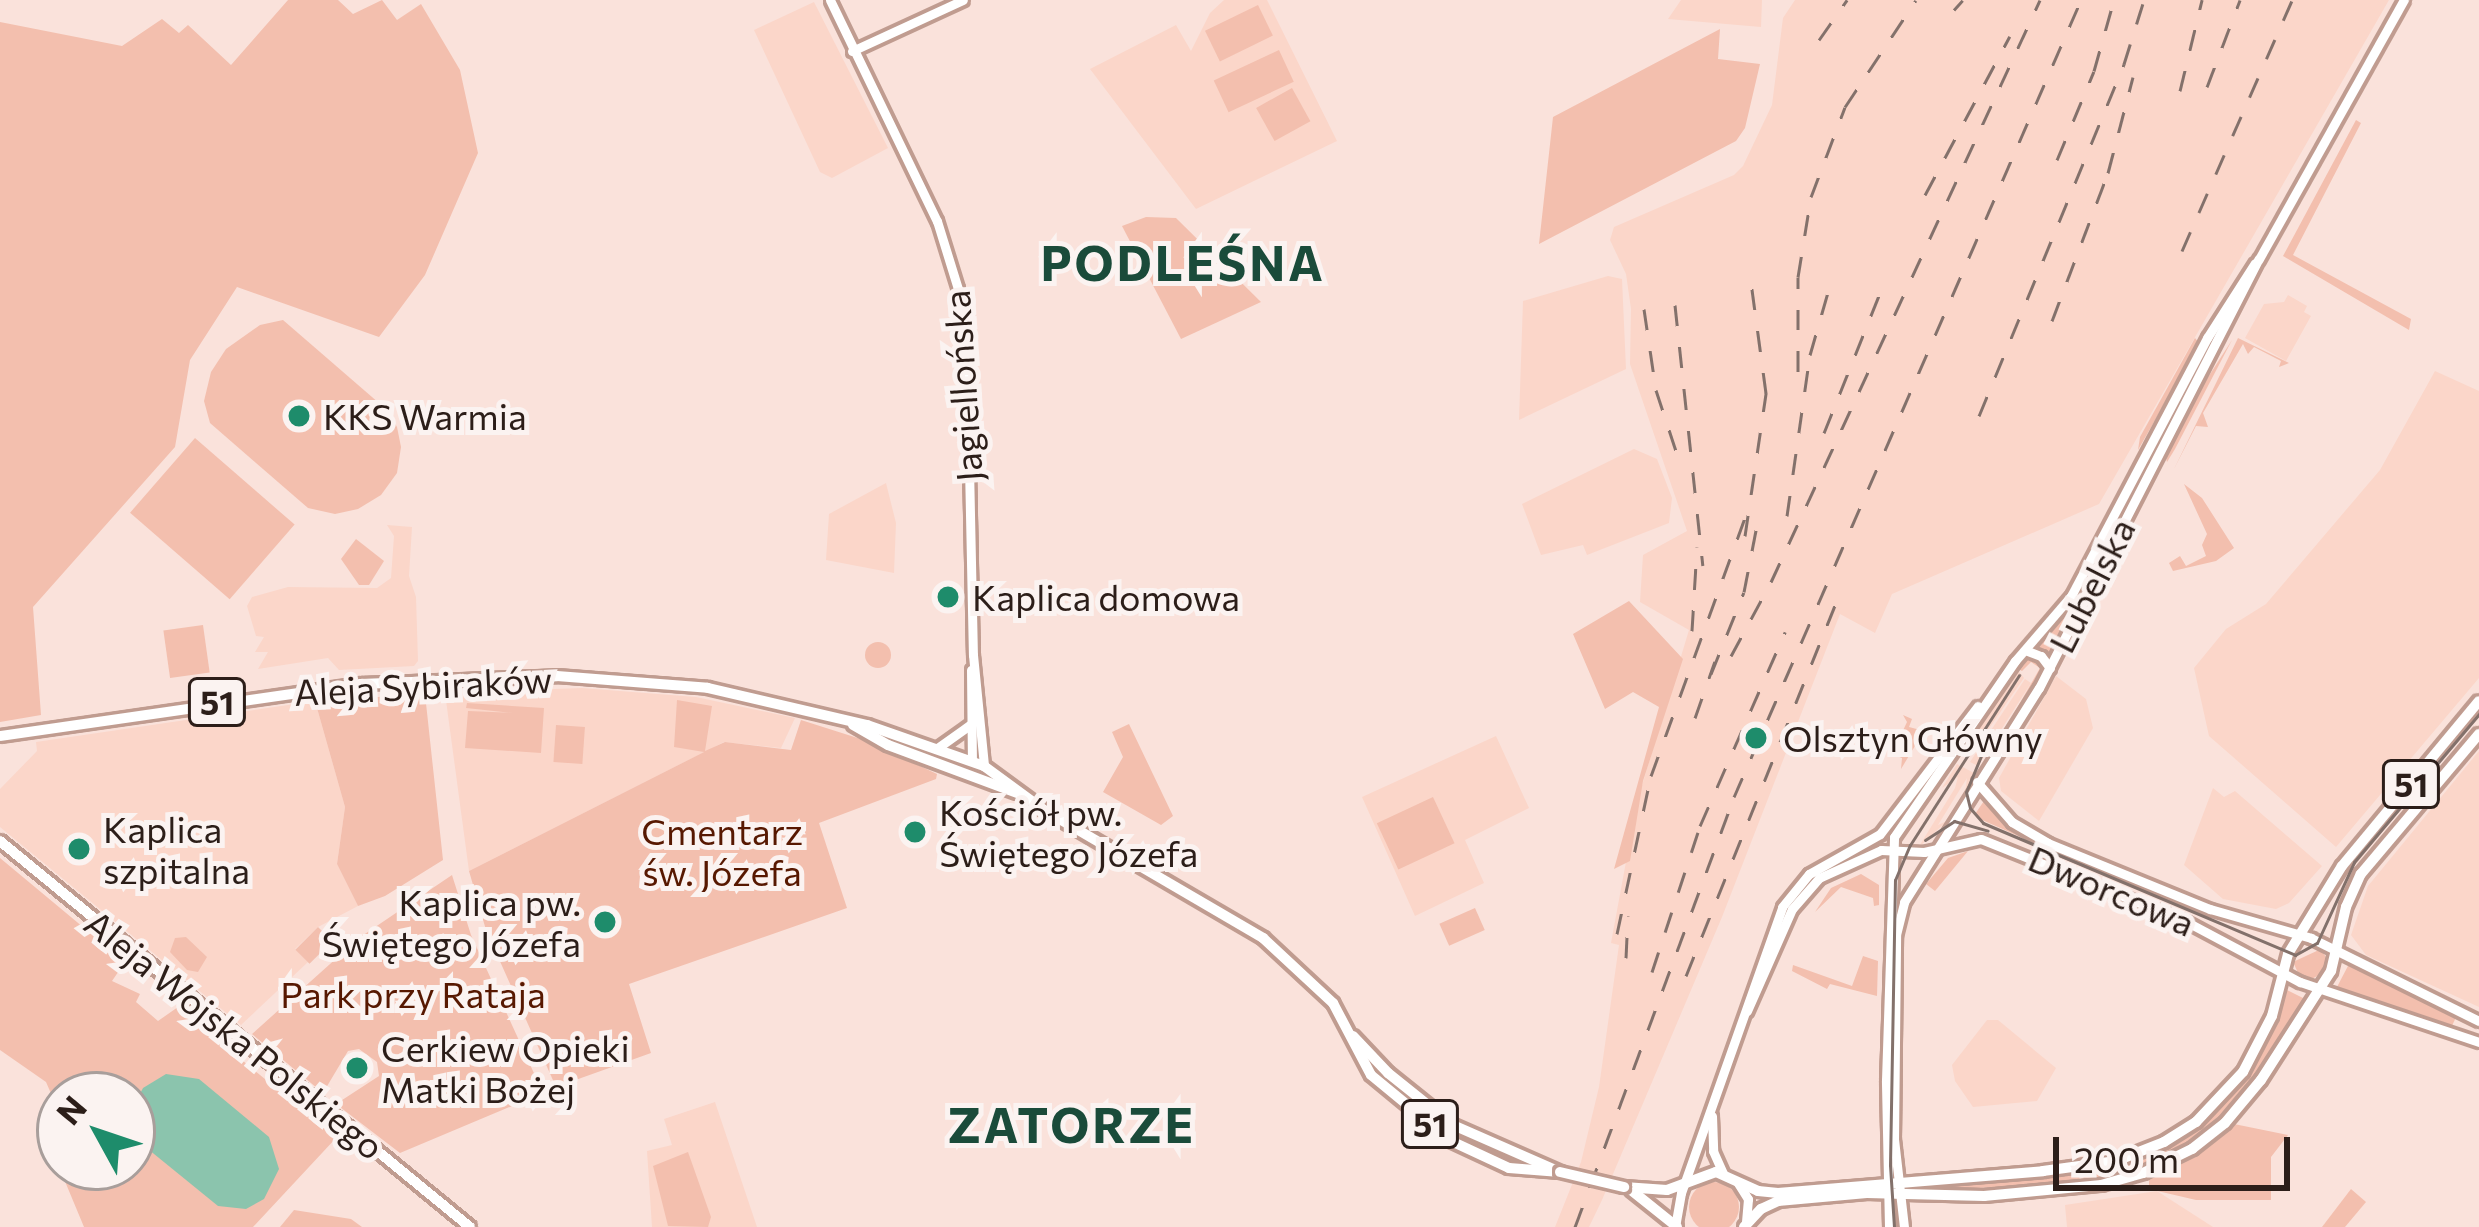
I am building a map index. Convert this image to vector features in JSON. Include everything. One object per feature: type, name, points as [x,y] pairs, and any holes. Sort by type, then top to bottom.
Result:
[{"type":"main road","name":"Aleja Sybiraków","points":[[0,736],[269,694],[557,676],[683,684],[846,720],[977,764]]},
{"type":"main road","name":"51","points":[[1745,1225],[1778,1201],[2081,1168],[2134,1156],[2205,1114],[2243,1072],[2268,1026],[2300,934],[2350,855],[2479,701]]},
{"type":"main road","name":"Aleja Sybiraków","points":[[846,720],[888,745],[1017,793]]},
{"type":"main road","name":"51","points":[[977,764],[1017,793],[1263,938],[1311,977],[1353,1036],[1354,1050],[1370,1075],[1451,1141],[1509,1168],[1561,1172],[1626,1188],[1662,1190],[1703,1174],[1729,1176],[1771,1193],[1893,1188],[1984,1196],[2101,1185],[2168,1162],[2207,1138],[2244,1102],[2319,988],[2336,952],[2346,907],[2371,860],[2479,734]]},
{"type":"main road","name":"Aleja Wojska Polskiego","points":[[0,841],[470,1227]]},
{"type":"main road","name":"51","points":[[1626,1188],[1676,1227]]},
{"type":"street","name":"Jagiellońska","points":[[830,0],[937,221],[958,290],[968,419],[977,764]]},
{"type":"street","points":[[852,51],[963,0]]},
{"type":"street","name":"Lubelska","points":[[2259,260],[2206,338],[2071,596],[2025,650],[2042,656],[2050,668],[2259,260],[2404,0]]},
{"type":"street","points":[[1904,1227],[1893,1188],[1890,848],[2025,650]]},
{"type":"street","name":"Jagiellońska","points":[[973,655],[970,724],[977,764]]},
{"type":"street","points":[[1889,1227],[1896,935],[1907,894],[2050,668]]},
{"type":"street","points":[[1676,1227],[1685,1182],[1782,907],[1801,882],[1876,838],[1994,691]]},
{"type":"street","points":[[1963,735],[1968,718]]},
{"type":"street","points":[[936,748],[970,724]]},
{"type":"street","name":"Dworcowa","points":[[1977,782],[2012,822],[2048,843],[2210,909],[2300,934],[2336,952]]},
{"type":"street","name":"Dworcowa","points":[[1890,848],[1933,850],[1963,840],[1996,842],[2187,922],[2319,988]]},
{"type":"street","points":[[1827,868],[1890,848]]},
{"type":"street","points":[[2336,952],[2479,1021]]},
{"type":"street","points":[[2319,988],[2479,1042]]},
{"type":"street","points":[[1712,1105],[1711,1143],[1748,1199],[1745,1225]]},
{"type":"shaded area","points":[[1224,0],[1267,0],[1337,141],[1196,209],[1090,69],[1176,25],[1191,51],[1210,13]]},
{"type":"shaded area","points":[[1681,0],[1762,0],[1761,27],[1668,19]]},
{"type":"shaded area","points":[[1795,0],[2389,0],[2099,504],[1892,594],[1875,633],[1840,614],[1722,917],[1602,1200],[1589,1227],[1555,1227],[1581,1162],[1599,1087],[1619,945],[1611,943],[1637,802],[1689,630],[1640,602],[1643,555],[1687,531],[1630,364],[1626,274],[1610,240],[1614,227],[1734,175],[1743,166],[1772,105],[1783,18]]},
{"type":"shaded area","points":[[814,2],[888,148],[832,178],[820,172],[754,30]]},
{"type":"shaded area","points":[[1608,276],[1622,279],[1626,369],[1519,420],[1523,301]]},
{"type":"shaded area","points":[[2288,295],[2307,306],[2304,312],[2311,316],[2286,361],[2245,338],[2264,304],[2284,302]]},
{"type":"shaded area","points":[[2435,371],[2479,391],[2479,678],[2336,847],[2209,736],[2194,668],[2226,629],[2266,604],[2380,470]]},
{"type":"shaded area","points":[[1634,449],[1657,459],[1672,498],[1669,523],[1587,555],[1583,545],[1541,555],[1522,504]]},
{"type":"shaded area","points":[[886,483],[896,523],[894,573],[826,560],[829,514]]},
{"type":"shaded area","points":[[387,525],[412,527],[409,576],[416,597],[418,661],[414,666],[339,670],[328,658],[258,669],[268,652],[255,652],[264,637],[256,636],[247,606],[252,597],[288,587],[377,588],[391,578],[394,536]]},
{"type":"shaded area","points":[[2015,667],[2024,678],[1967,760],[1963,753]]},
{"type":"shaded area","points":[[2056,676],[2086,699],[2093,728],[2039,821],[2001,791],[1999,778]]},
{"type":"shaded area","points":[[2025,679],[2031,683],[1978,766],[1970,762]]},
{"type":"shaded area","points":[[582,688],[696,697],[795,718],[781,748],[724,742],[469,871],[445,693]]},
{"type":"shaded area","points":[[315,701],[345,807],[337,864],[358,906],[318,927],[295,949],[308,962],[241,1025],[0,827],[0,789],[37,751],[36,742]]},
{"type":"shaded area","points":[[1496,736],[1529,808],[1465,840],[1484,883],[1415,916],[1362,797]]},
{"type":"shaded area","points":[[2479,751],[2479,1007],[2366,955],[2351,935],[2368,886]]},
{"type":"shaded area","points":[[1957,764],[1974,773],[1968,789],[1965,794],[1967,778],[1938,825],[1947,821],[1918,848],[1955,788],[1958,777],[1942,788]]},
{"type":"shaded area","points":[[2213,788],[2224,797],[2235,791],[2322,866],[2289,903],[2276,909],[2223,899],[2184,865]]},
{"type":"shaded area","points":[[1987,1020],[1998,1020],[2056,1068],[2037,1101],[1973,1107],[1955,1081],[1952,1065]]},
{"type":"shaded area","points":[[166,1074],[199,1079],[269,1137],[279,1169],[264,1199],[246,1209],[218,1206],[156,1156],[156,1080]]},
{"type":"shaded area","points":[[715,1102],[757,1227],[652,1227],[647,1151],[672,1145],[664,1119]]},
{"type":"shaded area","points":[[2157,1191],[2213,1227],[2067,1227],[2065,1205]]},
{"type":"green space","points":[[288,0],[338,0],[353,14],[382,0],[397,20],[421,4],[460,70],[478,153],[425,275],[379,337],[237,287],[190,360],[175,447],[33,607],[41,715],[0,722],[0,22],[122,46],[162,19],[179,33],[188,25],[231,65]]},
{"type":"green space","points":[[1258,5],[1273,36],[1220,61],[1205,31]]},
{"type":"green space","points":[[1720,29],[1718,59],[1760,64],[1745,128],[1736,141],[1539,244],[1553,117]]},
{"type":"green space","points":[[1279,50],[1294,82],[1229,112],[1214,80]]},
{"type":"green space","points":[[1292,88],[1310,121],[1275,141],[1256,108]]},
{"type":"green space","points":[[2356,120],[2361,123],[2293,255],[2411,319],[2409,330],[2283,256]]},
{"type":"green space","points":[[1146,217],[1176,218],[1261,302],[1181,339],[1122,226]]},
{"type":"green space","name":"KKS Warmia","points":[[283,320],[387,410],[397,427],[401,447],[397,473],[381,495],[358,509],[335,514],[308,508],[210,423],[204,401],[211,372],[226,349],[260,325]]},
{"type":"green space","points":[[2195,338],[2199,343],[2138,450],[2140,437]]},
{"type":"green space","points":[[2238,338],[2289,363],[2279,367],[2281,361],[2254,347],[2248,354],[2243,344],[2203,413],[2208,427],[2196,426],[2174,469]]},
{"type":"green space","points":[[2232,340],[2175,449],[2167,462],[2165,454]]},
{"type":"green space","points":[[195,438],[295,525],[230,599],[130,513]]},
{"type":"green space","points":[[2184,484],[2202,498],[2234,548],[2216,561],[2173,571],[2169,563],[2180,556],[2186,566],[2206,556],[2202,545],[2207,534]]},
{"type":"green space","points":[[356,539],[384,561],[369,585],[359,585],[341,559]]},
{"type":"green space","points":[[2074,599],[2056,648],[2050,659],[2034,646]]},
{"type":"green space","points":[[1629,601],[1683,659],[1643,781],[1630,861],[1614,869],[1659,707],[1633,692],[1605,709],[1573,634]]},
{"type":"green space","points":[[203,625],[210,673],[170,678],[163,631]]},
{"type":"green space","points":[[878,642],[891,655],[878,668],[865,655]]},
{"type":"green space","points":[[2025,657],[2039,659],[2044,670],[1982,769],[2040,668],[2031,662],[2022,671],[2015,667]]},
{"type":"green space","points":[[425,694],[443,860],[385,896],[358,906],[337,864],[345,807],[315,701]]},
{"type":"green space","name":"Cmentarz św. Józefa","points":[[677,700],[712,706],[705,751],[725,742],[791,750],[801,720],[867,741],[937,774],[936,779],[819,823],[847,908],[629,984],[651,1053],[556,1087],[486,930],[469,871],[704,752],[674,747]]},
{"type":"green space","points":[[467,703],[544,708],[541,753],[465,748],[468,711],[513,713],[466,708]]},
{"type":"green space","points":[[1903,715],[1912,719],[1909,727],[1924,731],[1901,769],[1902,758],[1892,754],[1907,722]]},
{"type":"green space","points":[[1129,724],[1173,816],[1161,825],[1103,792],[1123,757],[1112,732]]},
{"type":"green space","points":[[556,725],[585,727],[582,764],[553,762]]},
{"type":"green space","points":[[1433,797],[1455,843],[1398,869],[1377,823]]},
{"type":"green space","points":[[1984,801],[2043,847],[1980,819],[1975,814]]},
{"type":"green space","points":[[1968,851],[1935,891],[1926,884],[1948,858]]},
{"type":"green space","points":[[0,858],[125,962],[112,981],[140,994],[136,1002],[158,1021],[178,1007],[336,1138],[253,1227],[84,1227],[69,1191],[156,1191],[156,1071],[36,1071],[36,1075],[0,1050]]},
{"type":"green space","points":[[1861,874],[1879,885],[1879,905],[1874,906],[1873,898],[1841,887],[1815,912],[1831,888]]},
{"type":"green space","name":"Park przy Rataja","points":[[452,875],[471,935],[543,1093],[400,1153],[336,1104],[379,1076],[377,1062],[359,1049],[348,1051],[323,1093],[252,1034],[359,938]]},
{"type":"green space","points":[[1475,908],[1485,930],[1449,946],[1439,924]]},
{"type":"green space","points":[[318,927],[332,941],[310,964],[295,950]]},
{"type":"green space","points":[[186,937],[207,957],[198,972],[187,970],[170,952],[175,938]]},
{"type":"green space","points":[[2321,949],[2327,959],[2324,972],[2312,979],[2299,975],[2293,962]]},
{"type":"green space","points":[[1863,956],[1878,961],[1877,996],[1830,984],[1827,989],[1792,971],[1793,965],[1852,986]]},
{"type":"green space","points":[[2349,964],[2456,1017],[2452,1026],[2337,987]]},
{"type":"green space","points":[[2285,989],[2305,999],[2264,1066],[2225,1117],[2192,1144],[2134,1171],[2084,1183],[2083,1172],[2128,1163],[2170,1145],[2228,1099],[2260,1055]]},
{"type":"green space","points":[[2234,1124],[2288,1135],[2271,1157],[2271,1200],[2196,1200],[2149,1189],[2149,1180],[2201,1151]]},
{"type":"green space","points":[[688,1152],[711,1217],[708,1227],[668,1226],[653,1166]]},
{"type":"green space","points":[[2079,1173],[2080,1183],[1918,1191],[1918,1189]]},
{"type":"green space","points":[[1714,1182],[1731,1190],[1739,1207],[1731,1224],[1714,1232],[1697,1224],[1689,1207],[1697,1190]]},
{"type":"green space","points":[[2351,1189],[2366,1202],[2345,1227],[2322,1227]]},
{"type":"green space","points":[[294,1210],[351,1219],[362,1227],[280,1227]]},
{"type":"tram line","points":[[1894,1227],[1890,1165],[1895,880],[1910,845],[2019,675]]},
{"type":"tram line","points":[[1988,739],[1966,792],[1970,808],[1983,823],[2295,955],[2317,943],[2354,862],[2479,714]]},
{"type":"tram line","points":[[1925,840],[1954,821],[1988,831]]},
{"type":"railway","points":[[1819,40],[1847,0]]},
{"type":"railway","points":[[1798,372],[1798,277],[1811,197],[1845,107],[1916,0]]},
{"type":"railway","points":[[1954,10],[1963,0]]},
{"type":"railway","points":[[1731,656],[1771,582],[2040,0]]},
{"type":"railway","points":[[1575,1227],[1734,797],[2081,0]]},
{"type":"railway","points":[[2057,160],[2094,71],[2114,0]]},
{"type":"railway","points":[[1979,416],[2124,64],[2144,0]]},
{"type":"railway","points":[[2180,91],[2202,0]]},
{"type":"railway","points":[[2207,87],[2240,0]]},
{"type":"railway","points":[[2182,251],[2292,0]]},
{"type":"railway","points":[[1925,195],[2010,36]]},
{"type":"railway","points":[[2052,321],[2108,173],[2133,77]]},
{"type":"railway","points":[[1745,536],[1766,393],[1751,282]]},
{"type":"railway","points":[[1787,516],[1810,355],[1831,282]]},
{"type":"railway","points":[[1824,433],[1882,288]]},
{"type":"railway","points":[[1675,305],[1703,565]]},
{"type":"railway","points":[[1644,309],[1656,390],[1681,466]]},
{"type":"railway","points":[[1617,934],[1651,776],[1745,518]]},
{"type":"railway","points":[[1711,674],[1744,592],[1758,520]]},
{"type":"railway","points":[[1692,631],[1697,547]]},
{"type":"railway","points":[[1686,976],[1840,592]]},
{"type":"railway","points":[[1652,972],[1700,826],[1785,632]]},
{"type":"railway","points":[[1695,718],[1715,661]]},
{"type":"railway","points":[[1626,958],[1628,916]]},
{"type":"place","name":"KKS Warmia","points":[[299,416]]},
{"type":"place","name":"Kaplica domowa","points":[[948,597]]},
{"type":"place","name":"Olsztyn Główny","points":[[1756,738]]},
{"type":"place","name":"Kościół pw. Świętego Józefa","points":[[915,832]]},
{"type":"place","name":"Kaplica szpitalna","points":[[79,849]]},
{"type":"place","name":"Kaplica pw. Świętego Józefa","points":[[605,922]]},
{"type":"place","name":"Cerkiew Opieki Matki Bożej","points":[[357,1068]]},
{"type":"district","name":"PODLEŚNA","points":[[1183,262]]},
{"type":"district","name":"ZATORZE","points":[[1072,1124]]}]
